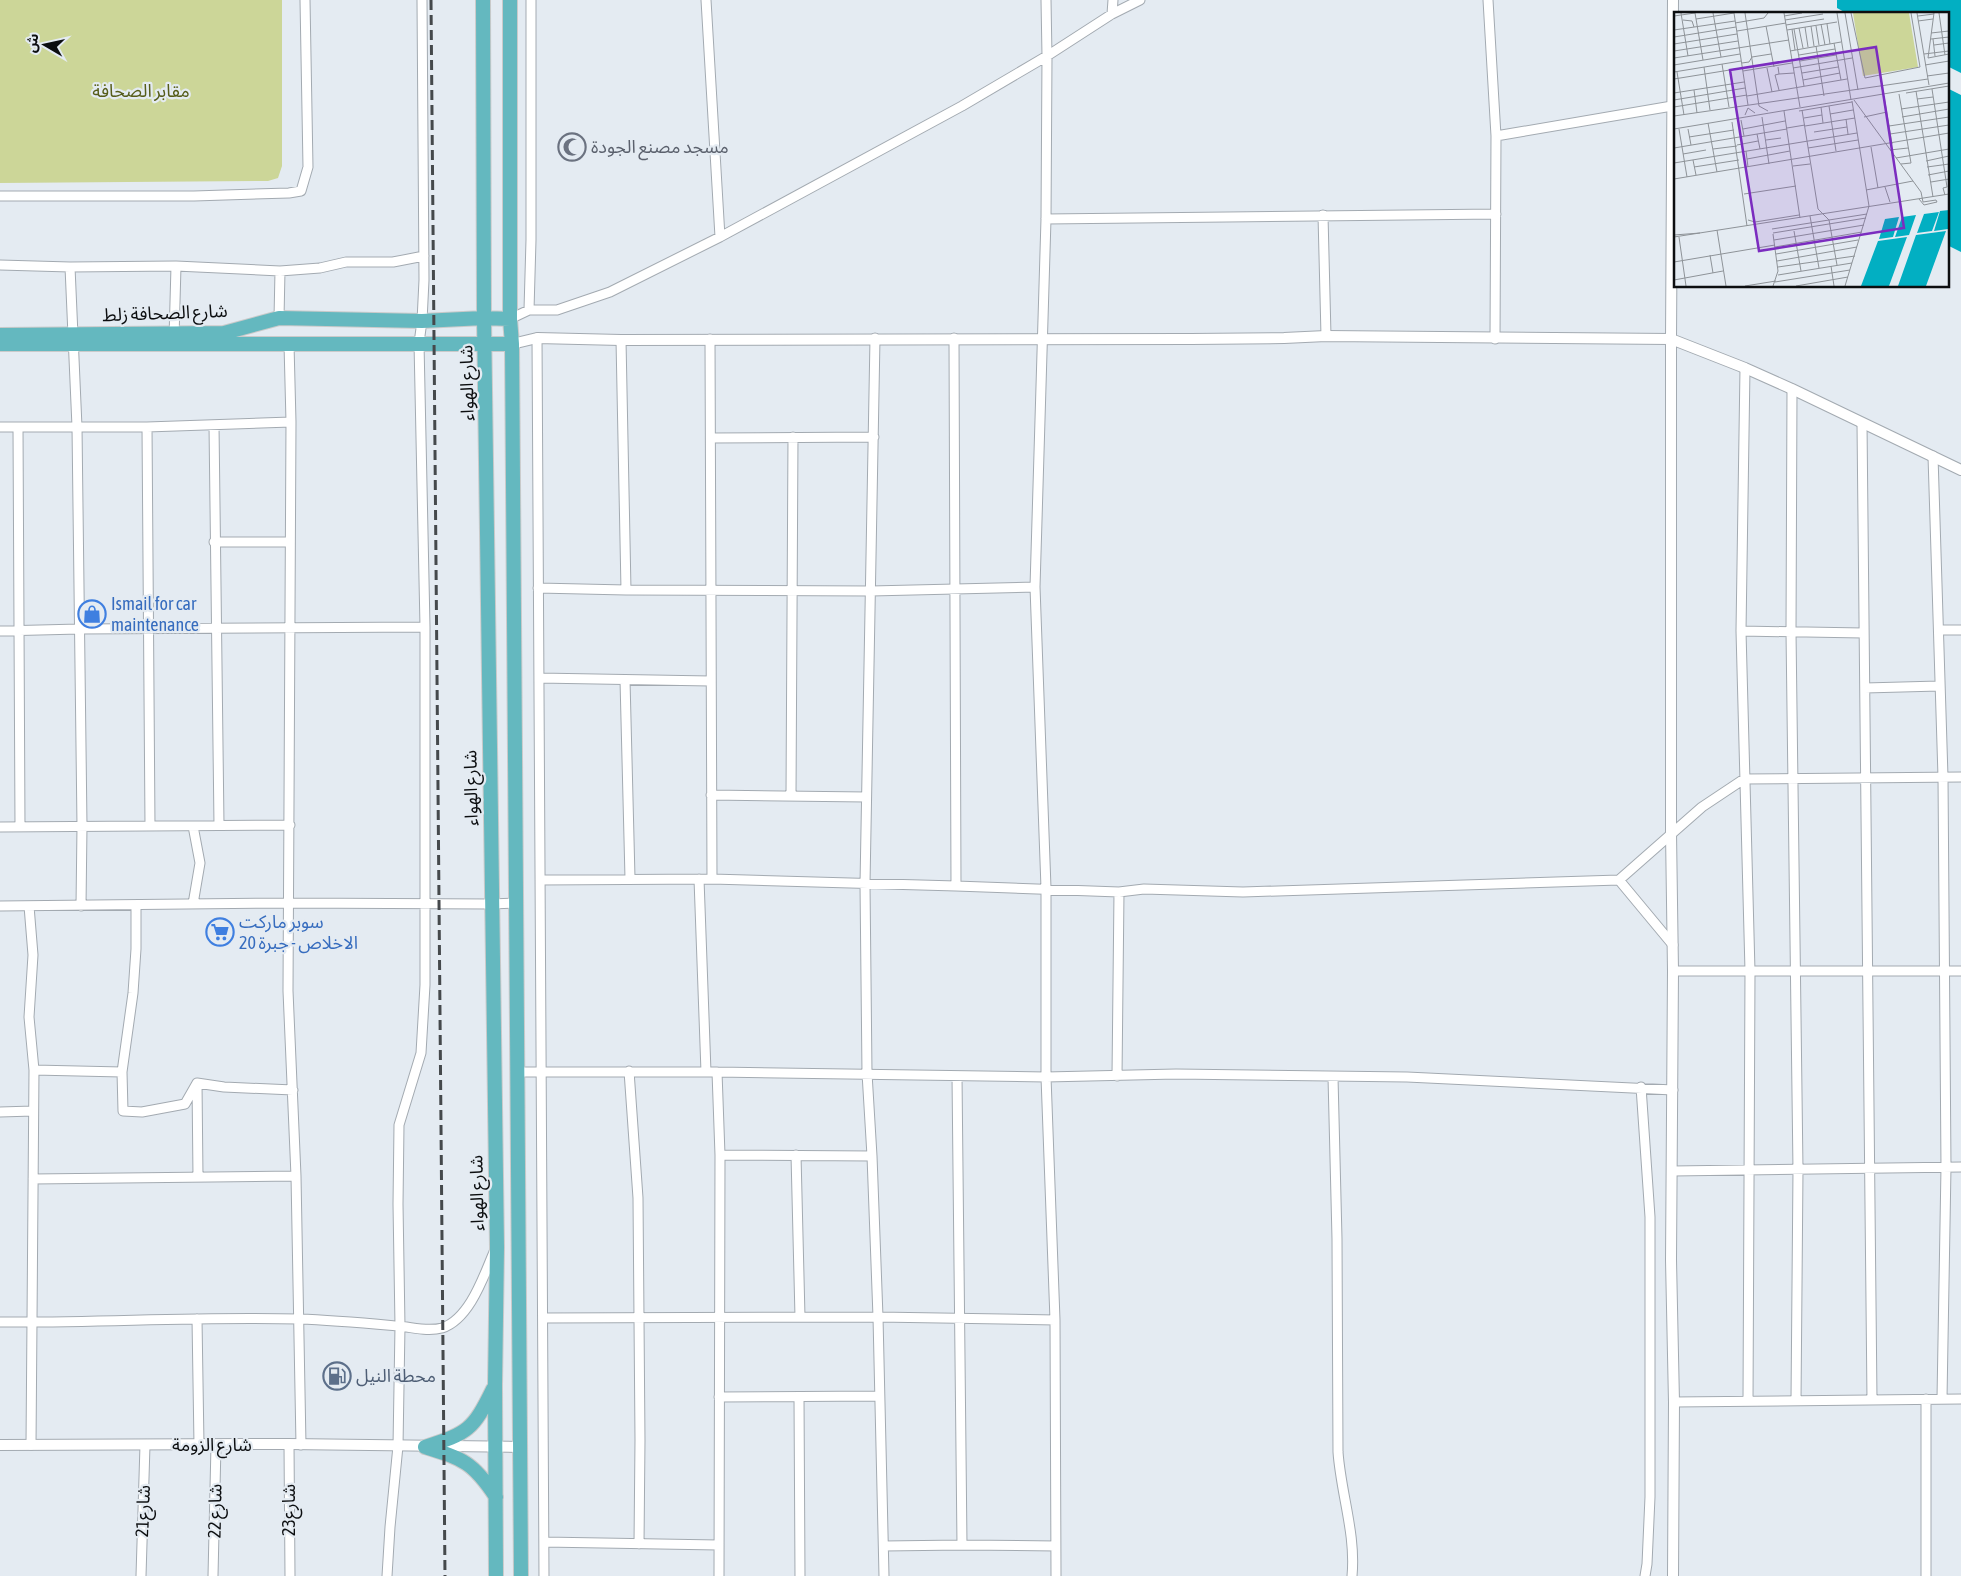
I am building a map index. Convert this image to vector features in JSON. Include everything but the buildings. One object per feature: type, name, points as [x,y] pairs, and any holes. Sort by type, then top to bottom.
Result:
[{"type":"highway","name":"شارع الهواء","points":[[483,0],[484,318],[497,1247],[495,1386],[496,1576]]},
{"type":"highway","points":[[510,0],[510,320],[512,344],[521,1576]]},
{"type":"highway","name":"شارع الصحافة زلط","points":[[174,338],[224,333],[279,318],[422,321],[484,318],[510,320]]},
{"type":"highway","name":"شارع الصحافة زلط","points":[[0,335],[74,339]]},
{"type":"highway","name":"شارع الصحافة زلط","points":[[0,344],[74,339],[174,338],[289,344],[512,344]]},
{"type":"highway","points":[[425,1447],[469,1428],[482,1412],[495,1386]]},
{"type":"highway","points":[[425,1447],[456,1458],[471,1466],[483,1477],[496,1496]]},
{"type":"street","points":[[0,196],[194,196],[301,191],[308,167],[305,0]]},
{"type":"street","points":[[387,1576],[398,1446],[400,1326],[399,1126],[421,1052],[425,985],[426,627],[419,343],[422,321],[424,256],[422,0]]},
{"type":"street","points":[[529,310],[531,240],[531,0]]},
{"type":"street","points":[[706,0],[720,238]]},
{"type":"street","points":[[1046,0],[1046,219],[1035,587],[1046,888],[1046,1077],[1055,1320],[1056,1576]]},
{"type":"street","points":[[1112,14],[1113,0]]},
{"type":"street","points":[[510,320],[529,310],[557,310],[610,292],[720,238],[962,106],[1047,56],[1112,14],[1140,0]]},
{"type":"street","points":[[1488,0],[1496,136],[1495,339]]},
{"type":"street","points":[[1673,1576],[1671,339],[1674,0]]},
{"type":"street","points":[[1496,136],[1672,106]]},
{"type":"street","points":[[1046,219],[1496,214]]},
{"type":"street","points":[[1323,215],[1326,336]]},
{"type":"street","points":[[0,265],[70,267],[176,266],[280,271],[320,268],[346,262],[393,262],[424,256]]},
{"type":"street","points":[[174,338],[176,266]]},
{"type":"street","points":[[70,267],[77,427],[82,826],[81,906]]},
{"type":"street","points":[[279,318],[280,271]]},
{"type":"street","points":[[512,344],[537,338],[621,340],[1041,339],[1326,336],[1495,339],[1671,339],[1792,389],[1961,470]]},
{"type":"street","points":[[537,338],[544,1576]]},
{"type":"street","points":[[875,338],[865,884],[867,1073],[878,1317],[884,1576]]},
{"type":"street","points":[[954,338],[956,886]]},
{"type":"street","points":[[710,339],[712,438],[710,590],[712,879]]},
{"type":"street","points":[[621,340],[626,590]]},
{"type":"street","points":[[289,344],[291,422],[288,991],[296,1176],[301,1445]]},
{"type":"street","points":[[1745,368],[1742,631],[1750,971],[1748,1401]]},
{"type":"street","points":[[1792,389],[1792,632],[1798,1170],[1796,1401]]},
{"type":"street","points":[[0,427],[148,427],[291,422]]},
{"type":"street","points":[[1862,423],[1872,1400]]},
{"type":"street","points":[[214,425],[218,825]]},
{"type":"street","points":[[18,427],[20,827]]},
{"type":"street","points":[[148,427],[150,826]]},
{"type":"street","points":[[791,796],[794,437]]},
{"type":"street","points":[[712,438],[874,437]]},
{"type":"street","points":[[1933,456],[1942,777],[1946,1167],[1942,1399]]},
{"type":"street","points":[[214,542],[290,542]]},
{"type":"street","points":[[538,588],[871,592],[1035,587]]},
{"type":"street","points":[[0,631],[426,627]]},
{"type":"street","points":[[1939,630],[1961,630]]},
{"type":"street","points":[[1742,631],[1863,633]]},
{"type":"street","points":[[539,678],[710,681]]},
{"type":"street","points":[[625,680],[630,878]]},
{"type":"street","points":[[1865,688],[1939,686]]},
{"type":"street","points":[[540,880],[712,879],[1046,888],[1119,892],[1144,889],[1243,892],[1619,880],[1702,807],[1744,778],[1961,777]]},
{"type":"street","points":[[711,795],[866,797]]},
{"type":"street","points":[[0,828],[290,825]]},
{"type":"street","points":[[193,826],[200,863],[193,904]]},
{"type":"street","points":[[699,879],[706,1072]]},
{"type":"street","points":[[1619,880],[1673,945]]},
{"type":"street","points":[[1118,1076],[1119,892]]},
{"type":"street","points":[[0,906],[515,903]]},
{"type":"street","points":[[136,905],[133,994],[122,1072],[122,1112],[142,1112],[185,1104],[197,1083]]},
{"type":"street","points":[[29,906],[32,955],[29,1017],[34,1070],[31,1445]]},
{"type":"street","points":[[1673,972],[1961,971]]},
{"type":"street","points":[[34,1070],[122,1072]]},
{"type":"street","points":[[517,1072],[867,1073],[1046,1077],[1176,1074],[1407,1077],[1673,1090]]},
{"type":"street","points":[[629,1072],[638,1198],[640,1317],[639,1544]]},
{"type":"street","points":[[717,1072],[720,1155],[719,1576]]},
{"type":"street","points":[[957,1076],[962,1545]]},
{"type":"street","points":[[1332,1077],[1337,1239],[1338,1452],[1339,1468],[1352,1538],[1354,1558],[1352,1576]]},
{"type":"street","points":[[197,1083],[224,1087],[293,1090]]},
{"type":"street","points":[[197,1083],[198,1177]]},
{"type":"street","points":[[1641,1088],[1650,1217],[1650,1497],[1645,1576]]},
{"type":"street","points":[[0,1112],[33,1111]]},
{"type":"street","points":[[720,1155],[872,1156]]},
{"type":"street","points":[[796,1155],[800,1317]]},
{"type":"street","points":[[1673,1171],[1961,1167]]},
{"type":"street","points":[[33,1179],[296,1176]]},
{"type":"street","points":[[0,1322],[299,1319],[400,1326],[421,1330],[442,1328],[452,1322],[466,1308],[478,1291],[497,1247]]},
{"type":"street","points":[[543,1318],[960,1317],[1055,1320]]},
{"type":"street","points":[[197,1319],[199,1445]]},
{"type":"street","points":[[719,1397],[879,1396]]},
{"type":"street","points":[[798,1397],[800,1576]]},
{"type":"street","points":[[1926,1399],[1926,1576]]},
{"type":"street","points":[[1674,1402],[1961,1399]]},
{"type":"street","name":"شارع الزومة","points":[[0,1445],[289,1444],[425,1447],[496,1446],[521,1448]]},
{"type":"street","name":"شارع23","points":[[289,1444],[290,1576]]},
{"type":"street","name":"شارع21","points":[[142,1576],[145,1445]]},
{"type":"street","name":"شارع 22","points":[[214,1576],[216,1445]]},
{"type":"street","points":[[544,1542],[718,1545]]},
{"type":"street","points":[[884,1546],[1056,1546]]},
{"type":"green space","name":"مقابر الصحافة","points":[[0,0],[282,0],[282,166],[278,178],[268,181],[0,183]]},
{"type":"water","points":[[1837,0],[1961,0],[1961,73],[1948,66],[1948,12],[1844,12],[1837,8]]},
{"type":"water","points":[[1948,88],[1961,95],[1961,252],[1948,246]]},
{"type":"railway","points":[[431,0],[445,1576]]},
{"type":"place","name":"مسجد مصنع الجودة","points":[[572,147]]},
{"type":"place","name":"Ismail for car maintenance","points":[[92,614]]},
{"type":"place","name":"سوبر ماركت الاخلاص - جبرة 20","points":[[220,932]]},
{"type":"place","name":"محطة النيل","points":[[337,1376]]}]
